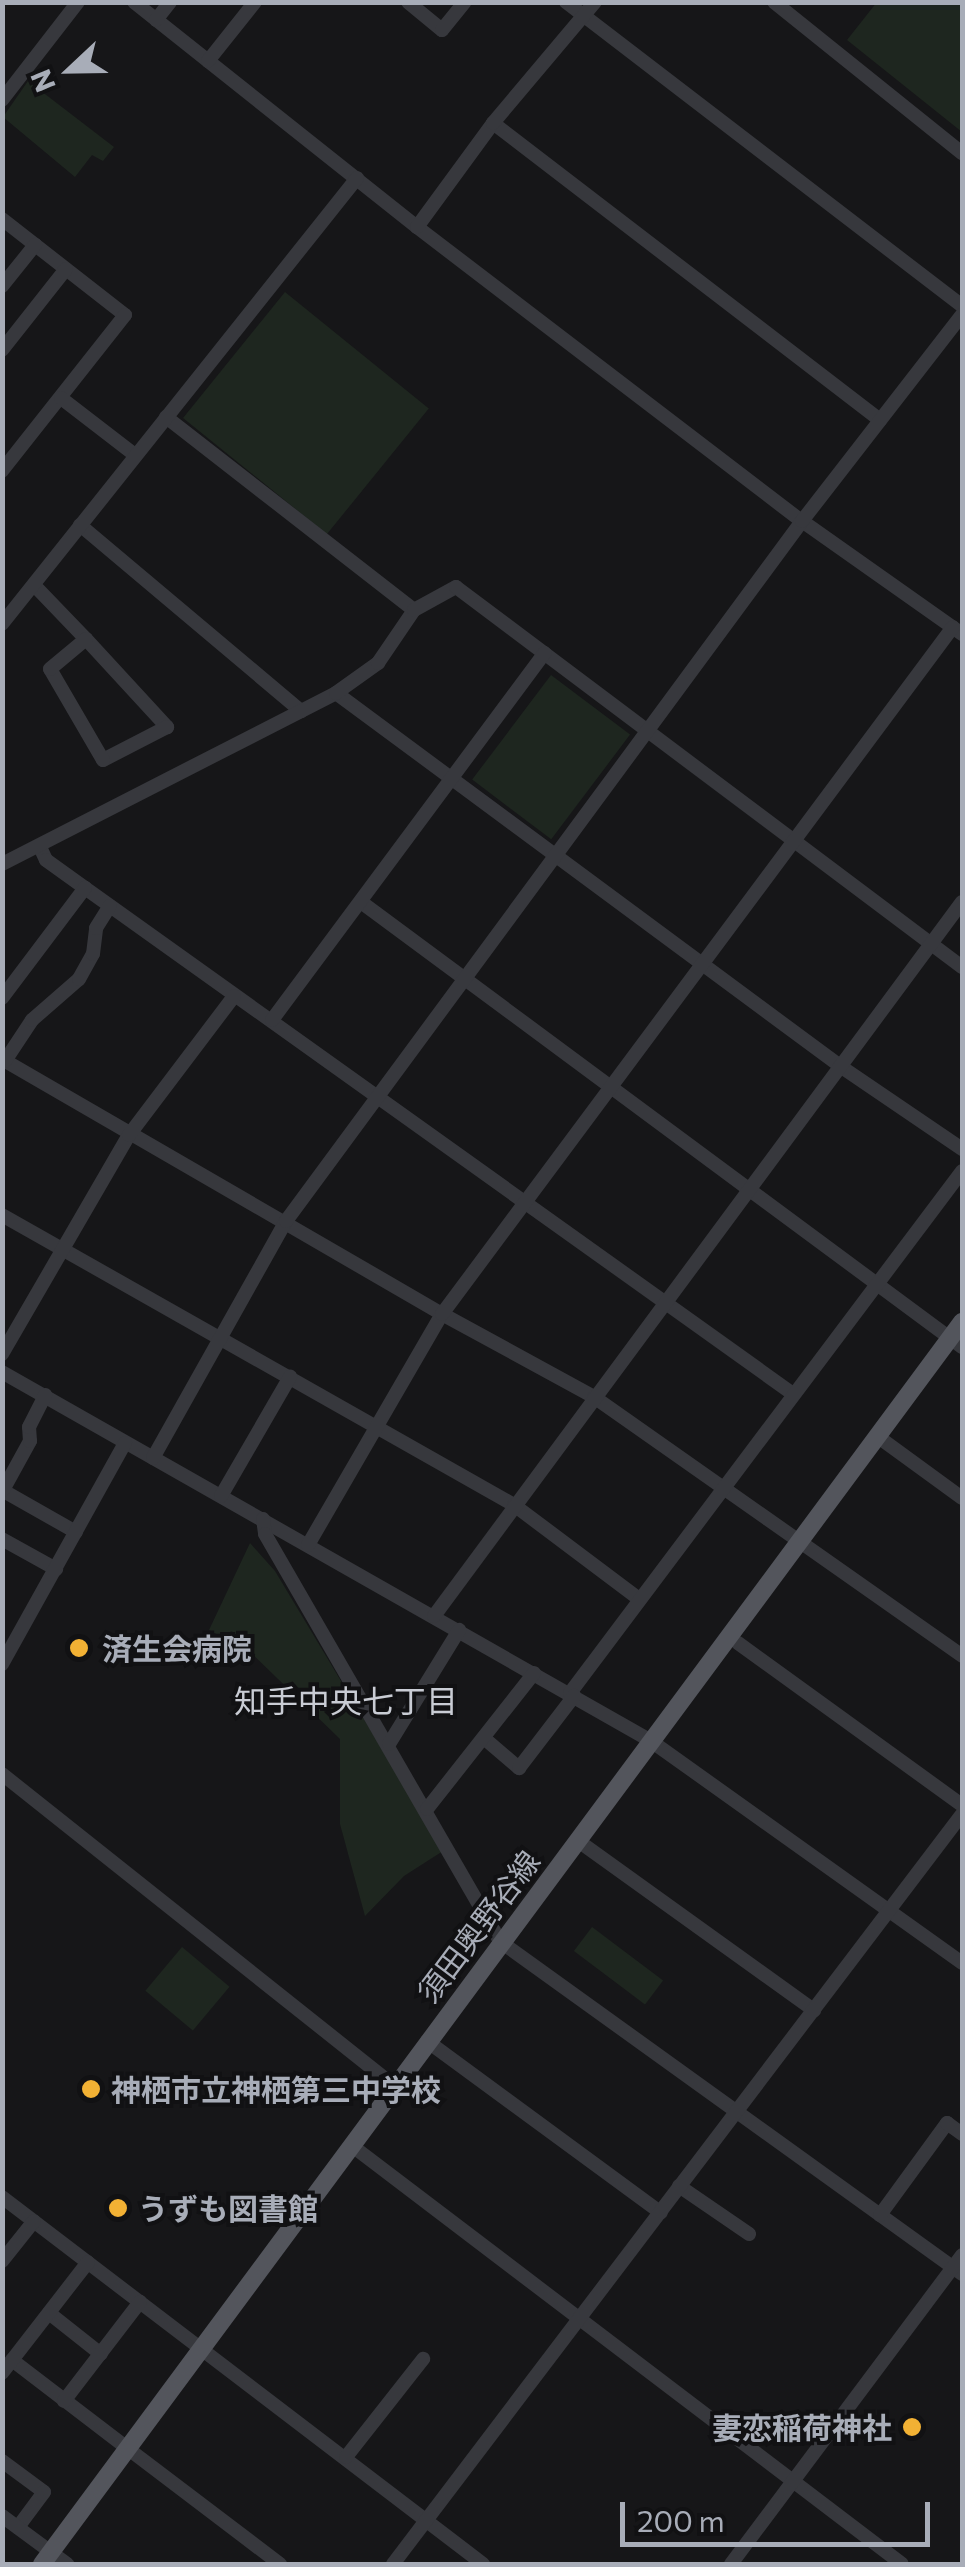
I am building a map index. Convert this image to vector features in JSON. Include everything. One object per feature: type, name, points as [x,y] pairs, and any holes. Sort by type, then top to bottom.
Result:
[{"type":"main road","name":"須田奥野谷線","points":[[54,2561],[203,2351],[802,1546],[959,1343],[962,1322]]},
{"type":"main road","name":"須田奥野谷線","points":[[656,1744],[738,1643],[802,1546]]},
{"type":"street","points":[[2,100],[78,2]]},
{"type":"street","points":[[134,2],[417,227],[802,521],[958,630],[794,840],[442,1314],[308,1545]]},
{"type":"street","points":[[156,20],[170,2]]},
{"type":"street","points":[[208,60],[255,2]]},
{"type":"street","points":[[408,2],[442,30],[465,2]]},
{"type":"street","points":[[566,2],[962,306]]},
{"type":"street","points":[[417,227],[493,123],[595,2]]},
{"type":"street","points":[[774,2],[962,153]]},
{"type":"street","points":[[493,123],[880,420]]},
{"type":"street","points":[[2,624],[357,178]]},
{"type":"street","points":[[2,220],[126,314],[2,471]]},
{"type":"street","points":[[2,286],[35,245]]},
{"type":"street","points":[[2,350],[66,269]]},
{"type":"street","points":[[153,1458],[286,1221],[802,521],[962,315]]},
{"type":"street","points":[[61,398],[136,455]]},
{"type":"street","points":[[166,417],[414,610]]},
{"type":"street","points":[[80,525],[301,711]]},
{"type":"street","points":[[34,585],[86,640],[167,727],[103,760],[50,669],[86,640]]},
{"type":"street","points":[[2,864],[40,848],[336,693],[378,663],[414,610],[456,588],[962,967]]},
{"type":"street","points":[[272,1020],[545,652]]},
{"type":"street","points":[[336,693],[840,1066],[962,1150]]},
{"type":"street","points":[[40,848],[46,860],[793,1394]]},
{"type":"street","points":[[2,998],[85,888]]},
{"type":"street","points":[[362,902],[874,1285],[959,1343]]},
{"type":"street","points":[[434,1616],[962,902]]},
{"type":"street","points":[[110,906],[96,928],[93,954],[79,980],[32,1020],[4,1060],[130,1136],[594,1397],[962,1656]]},
{"type":"street","points":[[2,1354],[130,1136],[234,996]]},
{"type":"street","points":[[485,1739],[519,1768],[638,1598],[962,1171]]},
{"type":"street","points":[[2,1215],[514,1505],[638,1598]]},
{"type":"street","points":[[2,1372],[656,1744],[962,1964]]},
{"type":"street","points":[[221,1496],[290,1377]]},
{"type":"street","points":[[45,1395],[28,1427],[30,1441],[3,1490],[76,1532]]},
{"type":"street","points":[[882,1440],[962,1498]]},
{"type":"street","points":[[2,1664],[125,1443]]},
{"type":"street","points":[[263,1520],[266,1534],[505,1945],[880,2215],[960,2266],[731,2564]]},
{"type":"street","points":[[2,1539],[56,1569]]},
{"type":"street","points":[[389,1744],[458,1630]]},
{"type":"street","points":[[738,1643],[962,1805]]},
{"type":"street","points":[[427,1808],[534,1673]]},
{"type":"street","points":[[2,1774],[398,2089]]},
{"type":"street","points":[[393,2564],[962,1814]]},
{"type":"street","points":[[581,1844],[814,2010]]},
{"type":"street","points":[[432,2044],[661,2212]]},
{"type":"street","points":[[880,2215],[948,2123],[962,2134]]},
{"type":"street","points":[[356,2148],[902,2564]]},
{"type":"street","points":[[680,2186],[748,2234]]},
{"type":"street","points":[[2,2197],[484,2564]]},
{"type":"street","points":[[2,2262],[34,2221]]},
{"type":"street","points":[[88,2262],[7,2367],[64,2401],[131,2451],[258,2558],[280,2564]]},
{"type":"street","points":[[64,2401],[140,2302]]},
{"type":"street","points":[[48,2313],[102,2354]]},
{"type":"street","points":[[346,2458],[423,2358]]},
{"type":"street","points":[[2,2461],[44,2492],[18,2527]]},
{"type":"street","points":[[2,2516],[54,2561]]},
{"type":"shaded area","points":[[877,2],[962,3],[962,132],[847,40]]},
{"type":"shaded area","points":[[28,81],[114,147],[103,161],[92,155],[75,177],[3,117]]},
{"type":"shaded area","points":[[285,292],[429,408],[327,534],[183,418]]},
{"type":"shaded area","points":[[551,675],[630,735],[551,839],[472,780]]},
{"type":"shaded area","points":[[250,1543],[275,1571],[443,1851],[404,1876],[365,1916],[340,1824],[340,1739],[250,1652],[209,1630]]},
{"type":"shaded area","points":[[592,1927],[663,1981],[645,2005],[574,1951]]},
{"type":"shaded area","points":[[182,1947],[229,1987],[193,2031],[145,1991]]},
{"type":"place","name":"済生会病院","points":[[79,1648]]},
{"type":"place","name":"神栖市立神栖第三中学校","points":[[91,2089]]},
{"type":"place","name":"うずも図書館","points":[[118,2208]]},
{"type":"place","name":"妻恋稲荷神社","points":[[912,2427]]},
{"type":"district","name":"知手中央七丁目","points":[[346,1700]]}]
